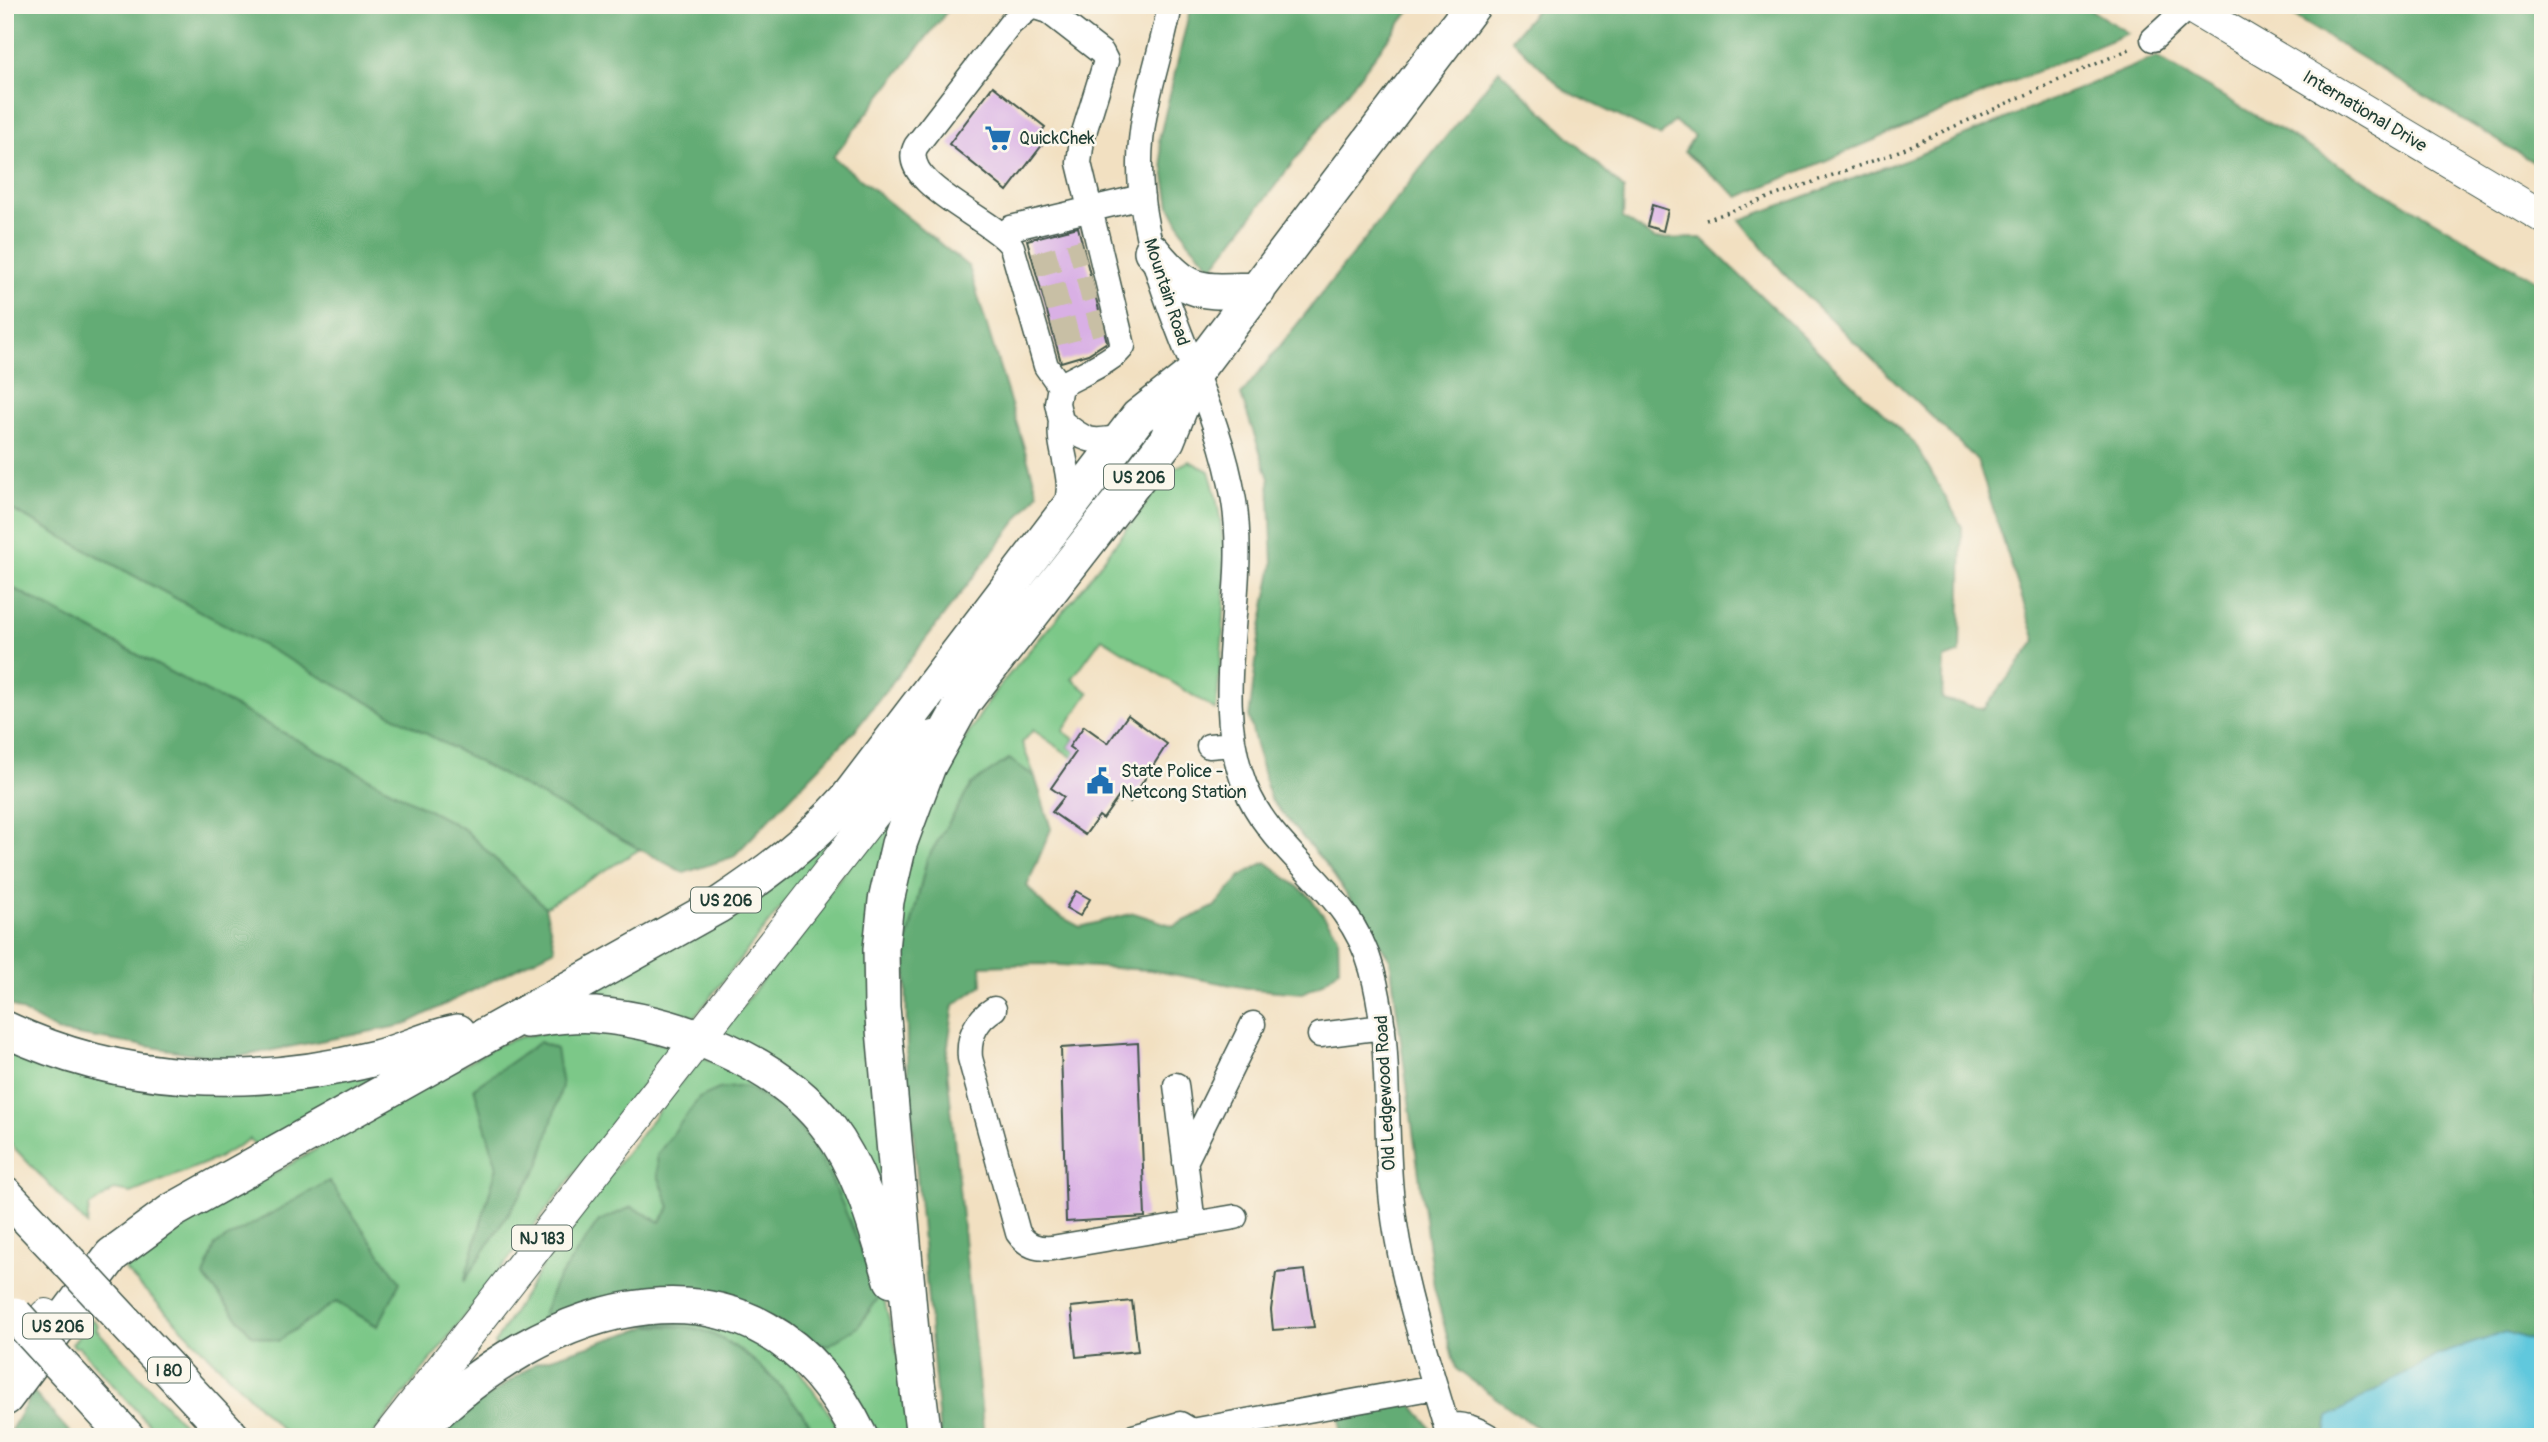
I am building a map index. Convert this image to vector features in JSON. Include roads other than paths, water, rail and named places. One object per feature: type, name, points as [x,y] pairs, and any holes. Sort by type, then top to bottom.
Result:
[{"type":"highway","name":"US 206","points":[[5,1398],[112,1255],[207,1189],[719,905],[753,883],[808,840],[847,799],[1138,417],[1194,373],[1473,5]]},
{"type":"highway","points":[[1152,251],[1177,279],[1196,290],[1258,290]]},
{"type":"highway","name":"US 206","points":[[924,1437],[912,1343],[882,1007],[881,949],[886,901],[912,803],[928,765],[964,701],[1167,440],[1194,373]]},
{"type":"highway","points":[[5,1029],[55,1050],[125,1069],[174,1076],[232,1078],[374,1058],[453,1033],[574,1014],[644,1023],[697,1040],[769,1073],[798,1095],[829,1129],[851,1166],[870,1211],[912,1343]]},
{"type":"highway","name":"I 80","points":[[5,1194],[232,1437]]},
{"type":"highway","points":[[412,1437],[471,1382],[530,1345],[564,1329],[620,1311],[658,1304],[716,1309],[778,1336],[808,1360],[832,1387],[860,1437]]},
{"type":"highway","points":[[10,1310],[127,1437]]},
{"type":"main road","name":"International Drive","points":[[2188,6],[2543,217]]},
{"type":"main road","name":"NJ 183","points":[[388,1437],[874,811],[964,701]]},
{"type":"main road","points":[[5,1361],[50,1311],[112,1255]]},
{"type":"street","name":"Mountain Road","points":[[1170,5],[1144,105],[1140,146],[1142,197],[1152,251],[1194,373]]},
{"type":"street","points":[[2153,39],[2188,6]]},
{"type":"street","points":[[1060,386],[1117,356],[1123,341],[1111,319],[1092,249],[1089,209],[1079,156],[1102,83],[1104,57],[1048,11],[1039,7],[1026,8],[997,41],[916,146],[912,158],[914,167],[923,177],[987,228],[1005,234],[1026,267],[1046,336],[1046,366],[1060,386],[1057,403],[1061,421],[1059,438],[1071,484],[1062,519]]},
{"type":"street","points":[[1005,234],[1011,228],[1142,197]]},
{"type":"street","name":"Old Ledgewood Road","points":[[1194,373],[1217,437],[1234,501],[1236,600],[1230,697],[1221,745],[1257,810],[1340,905],[1362,938],[1374,976],[1388,1067],[1388,1155],[1394,1216],[1404,1273],[1448,1431]]},
{"type":"street","points":[[1061,421],[1079,436],[1093,441],[1124,436]]},
{"type":"street","points":[[994,1009],[981,1019],[973,1033],[970,1058],[1018,1234],[1024,1241],[1036,1247],[1052,1248],[1235,1217]]},
{"type":"street","points":[[1185,1162],[1253,1024]]},
{"type":"street","points":[[1320,1035],[1383,1027]]},
{"type":"street","points":[[1177,1085],[1192,1224]]},
{"type":"street","points":[[1133,1437],[1181,1424],[1192,1434],[1435,1387]]},
{"type":"street","points":[[1448,1431],[1456,1423],[1490,1437]]},
{"type":"water","points":[[2506,1332],[2543,1344],[2543,1437],[2326,1437],[2329,1417],[2438,1355]]},
{"type":"tunnel","points":[[1035,265],[1084,251]]},
{"type":"tunnel","points":[[1044,300],[1094,287]]},
{"type":"tunnel","points":[[1054,334],[1104,321]]},
{"type":"place","name":"QuickChek","points":[[998,138]]},
{"type":"place","name":"State Police - Netcong Station","points":[[1100,781]]}]
